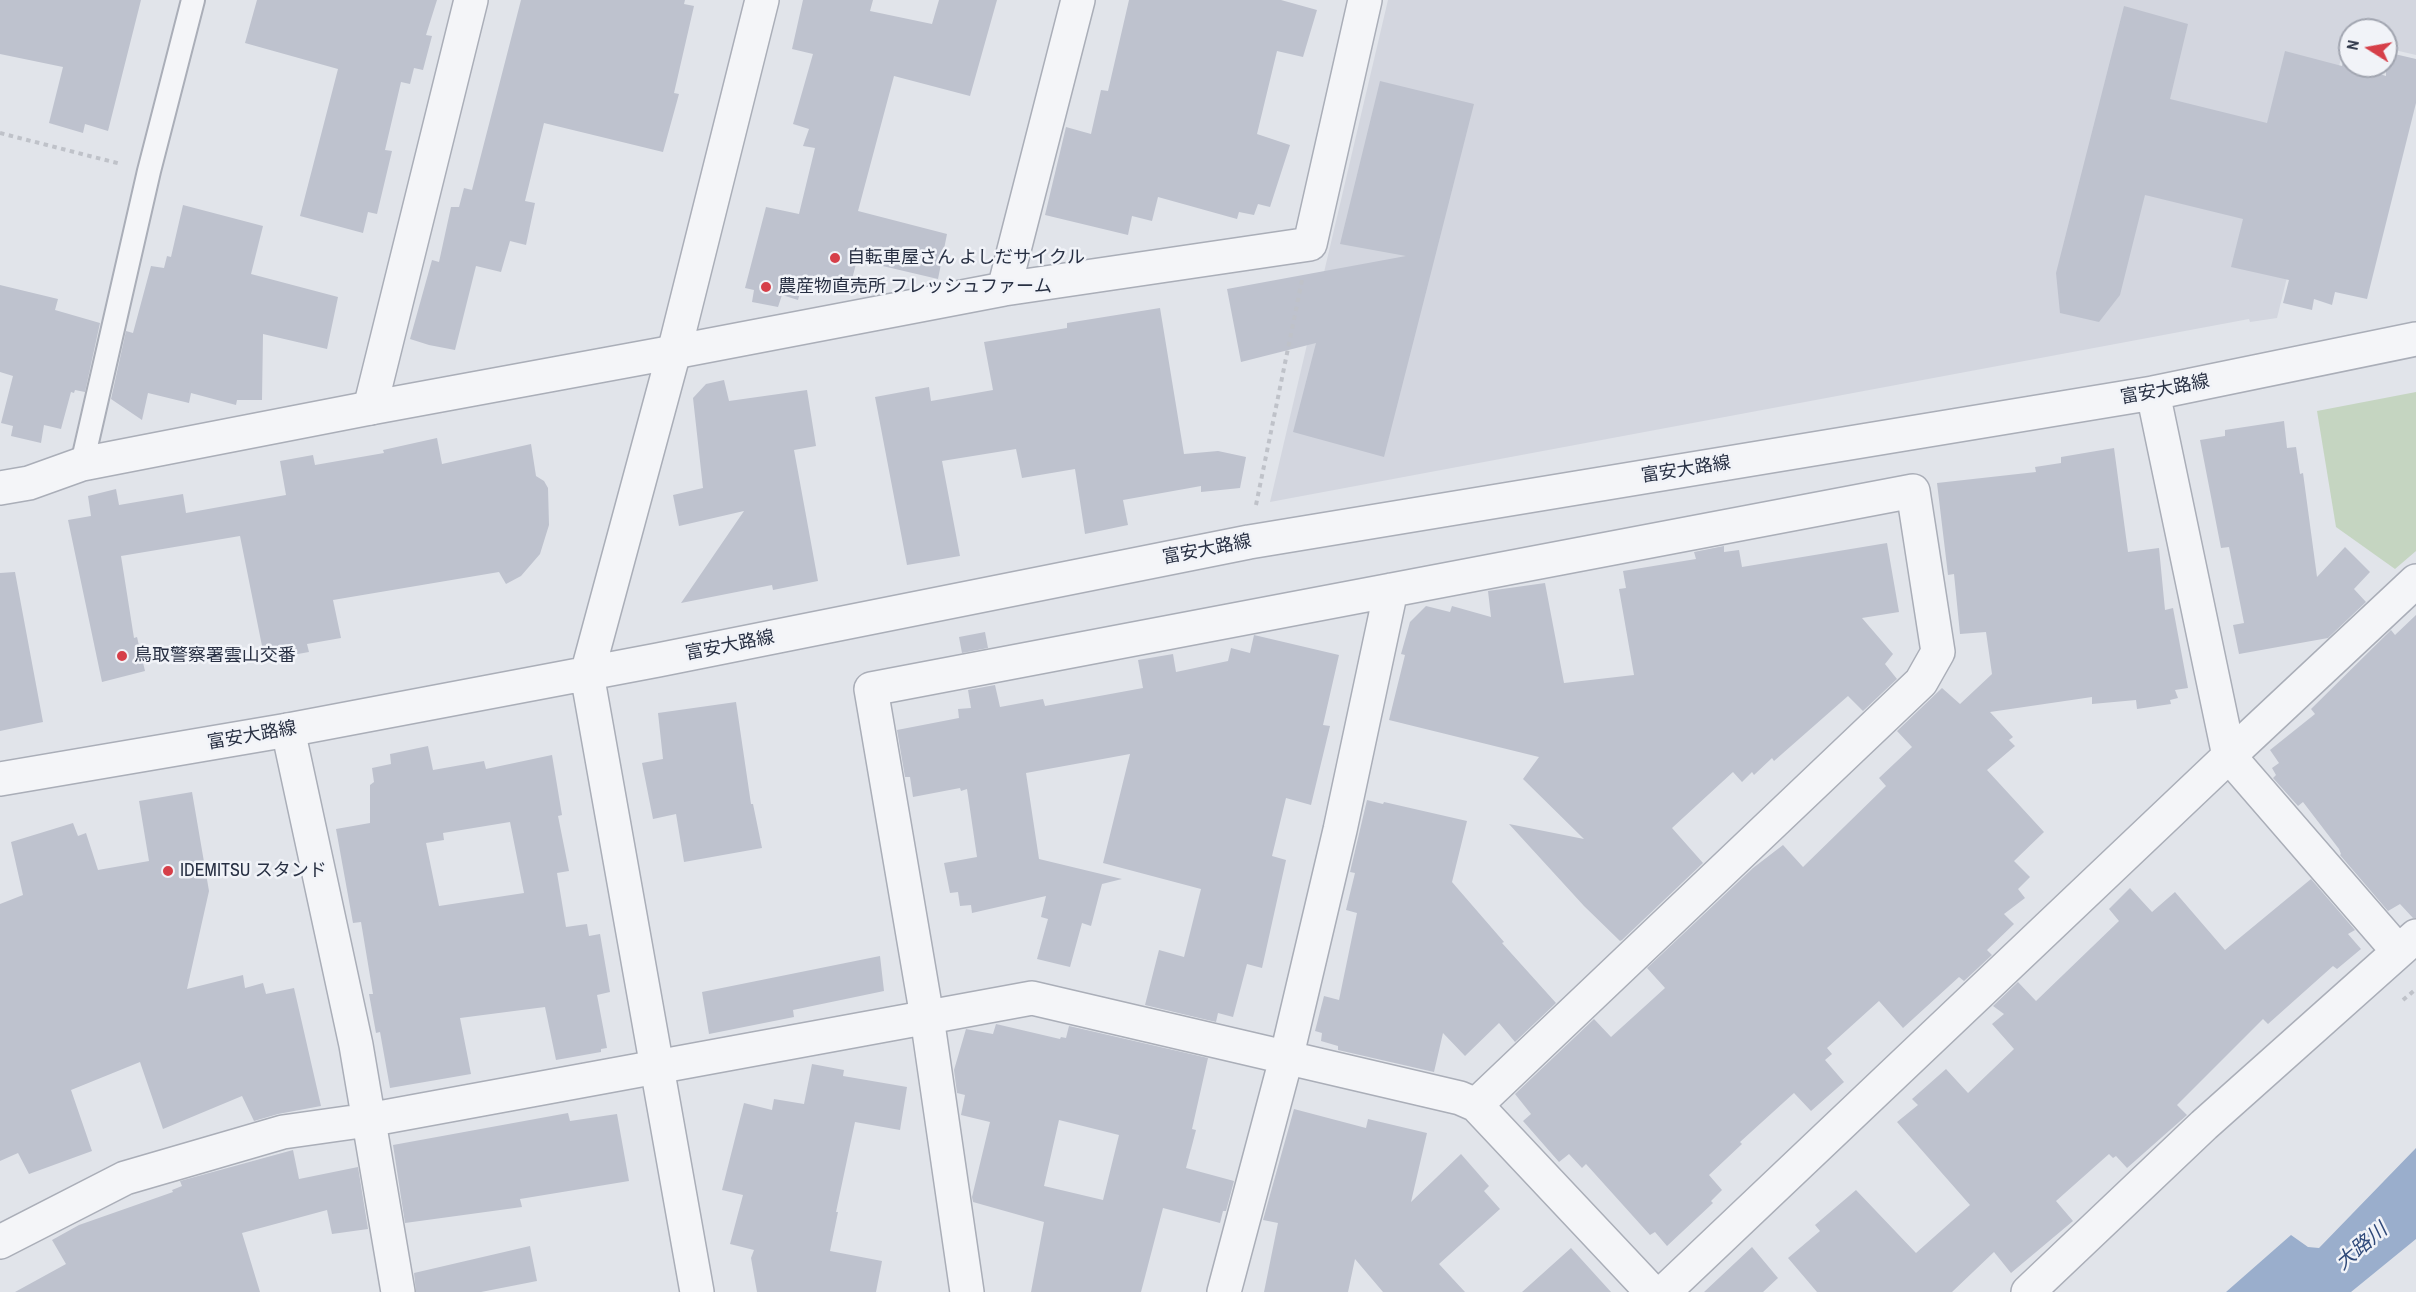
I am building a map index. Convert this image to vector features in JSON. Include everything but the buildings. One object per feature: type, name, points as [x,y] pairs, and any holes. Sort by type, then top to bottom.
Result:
[{"type":"street","points":[[370,408],[471,0]]},
{"type":"street","points":[[698,1292],[587,674],[674,352],[762,0]]},
{"type":"street","points":[[1004,289],[1078,0]]},
{"type":"street","points":[[0,488],[29,483],[82,464],[1004,289],[1310,244],[1365,0]]},
{"type":"street","name":"富安大路線","points":[[0,779],[288,730],[587,674],[1249,542],[2153,393],[2416,339]]},
{"type":"street","points":[[2028,1292],[2204,1125],[2407,943],[2229,756],[2153,393]]},
{"type":"street","points":[[967,1292],[927,1017],[871,689],[1913,491],[1938,652],[1921,682],[1476,1106]]},
{"type":"street","points":[[1664,1292],[2416,581]]},
{"type":"street","points":[[1224,1292],[1286,1059],[1340,830],[1391,590]]},
{"type":"street","points":[[288,730],[356,1045],[398,1292]]},
{"type":"street","points":[[0,1242],[125,1178],[283,1132],[368,1120],[1032,998],[1460,1098],[1476,1106],[1652,1292]]},
{"type":"lane","points":[[82,464],[149,171],[193,0]]},
{"type":"path","points":[[0,133],[149,171]]},
{"type":"path","points":[[1249,542],[1310,244]]},
{"type":"shaded area","points":[[1388,0],[2416,0],[2416,55],[2398,51],[2398,18],[2338,18],[2338,70],[2277,318],[2250,322],[2249,319],[1270,502]]},
{"type":"green space","points":[[2416,392],[2416,551],[2395,569],[2336,527],[2317,411]]},
{"type":"water","name":"大路川","points":[[2416,1148],[2416,1239],[2351,1292],[2226,1292],[2291,1235],[2308,1247],[2319,1248]]},
{"type":"place","name":"自転車屋さん よしだサイクル","points":[[835,258]]},
{"type":"place","name":"農産物直売所 フレッシュファーム","points":[[766,287]]},
{"type":"place","name":"鳥取警察署雲山交番","points":[[122,656]]},
{"type":"place","name":"IDEMITSU スタンド","points":[[168,871]]}]
